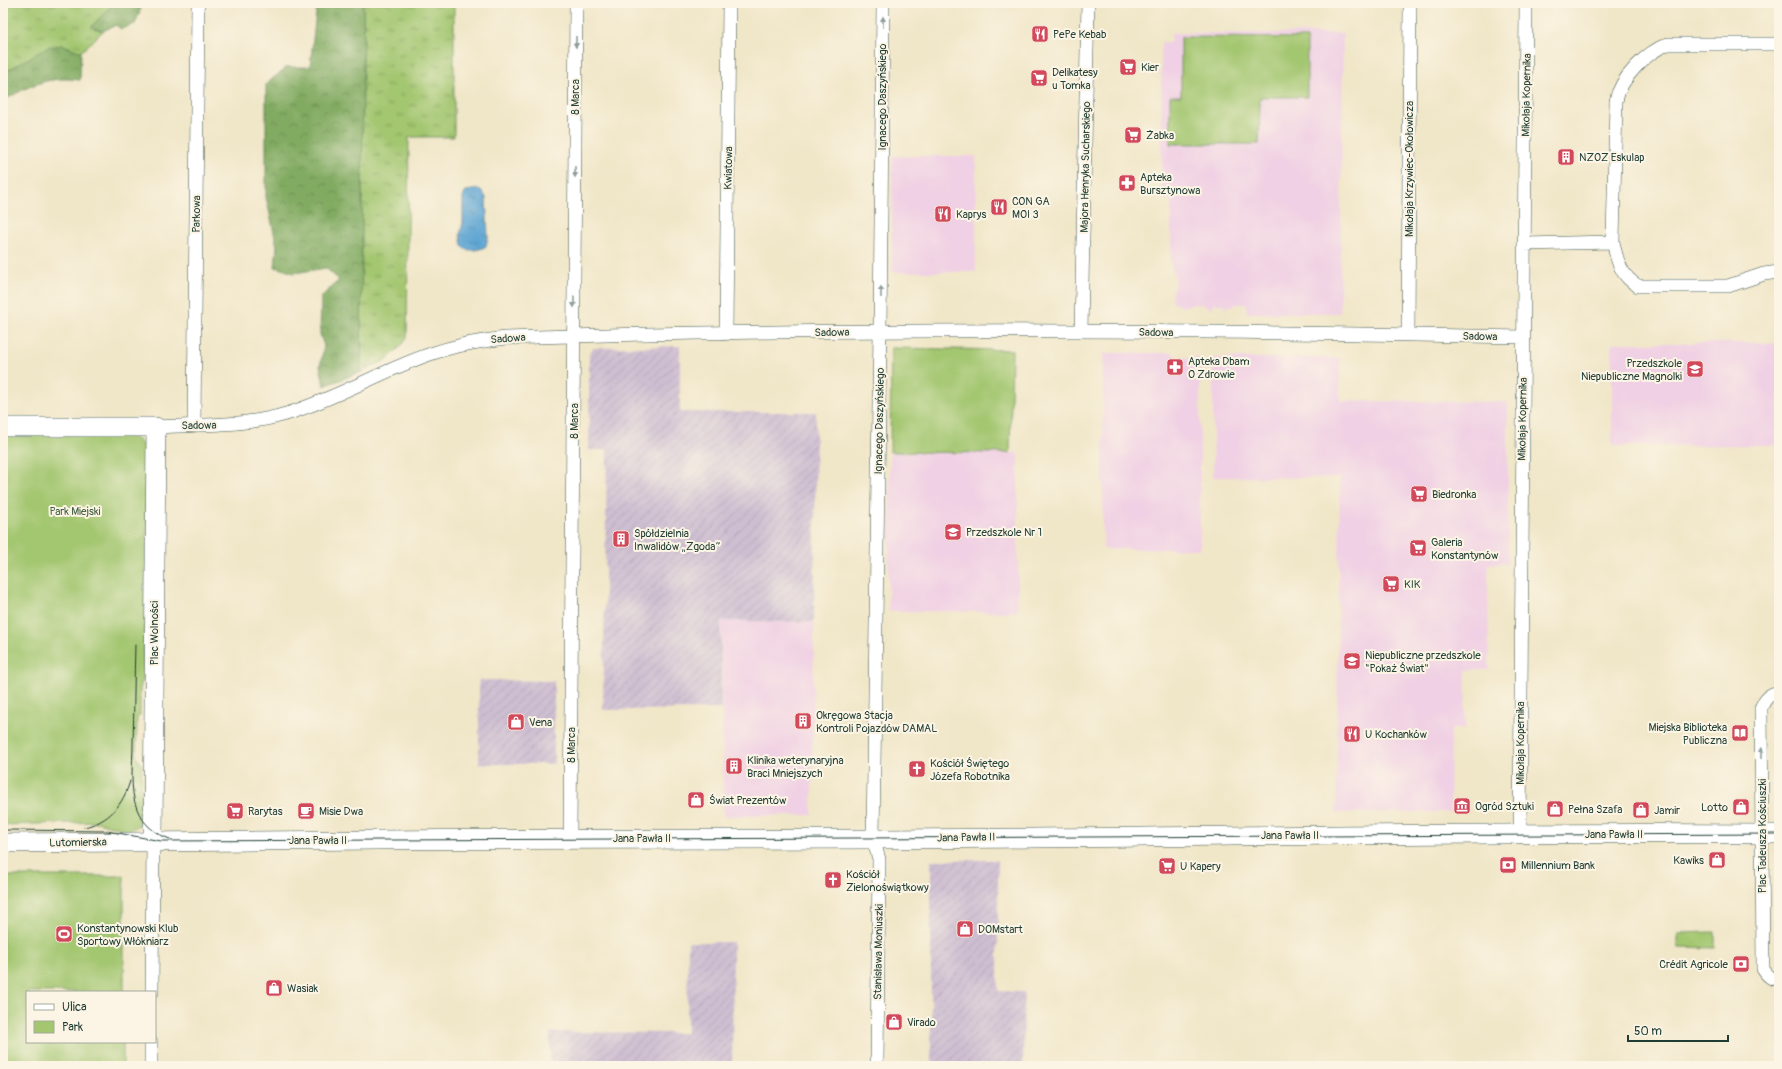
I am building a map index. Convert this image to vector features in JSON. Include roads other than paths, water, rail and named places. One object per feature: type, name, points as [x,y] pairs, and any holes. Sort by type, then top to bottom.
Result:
[{"type":"main road","points":[[3,427],[156,427]]},
{"type":"main road","name":"Plac Wolności","points":[[153,841],[156,427]]},
{"type":"main road","name":"Jana Pawła II","points":[[153,841],[1770,834]]},
{"type":"main road","name":"Lutomierska","points":[[3,843],[153,841]]},
{"type":"street","name":"Parkowa","points":[[194,425],[198,3]]},
{"type":"street","name":"8 Marca","points":[[570,838],[576,3]]},
{"type":"street","name":"Kwiatowa","points":[[726,334],[729,3]]},
{"type":"street","name":"Ignacego Daszyńskiego","points":[[873,839],[883,3]]},
{"type":"street","name":"Majora Henryka Sucharskiego","points":[[1081,331],[1088,3]]},
{"type":"street","name":"Mikołaja Krzywiec-Okołowicza","points":[[1408,335],[1410,3]]},
{"type":"street","name":"Mikołaja Kopernika","points":[[1520,834],[1526,3]]},
{"type":"street","points":[[1779,44],[1668,44],[1660,47],[1642,62],[1621,84],[1616,101],[1614,242],[1619,266],[1630,282],[1638,286],[1728,286],[1764,274],[1779,272]]},
{"type":"street","points":[[1524,244],[1614,242]]},
{"type":"street","name":"Sadowa","points":[[156,427],[257,421],[286,414],[432,354],[457,346],[506,338],[574,335],[880,331],[1081,331],[1523,337]]},
{"type":"street","name":"Plac Tadeusza Kościuszki","points":[[1779,692],[1771,694],[1764,700],[1761,708],[1770,834],[1763,969],[1767,976],[1774,980],[1779,980]]},
{"type":"street","name":"Stanisława Moniuszki","points":[[873,839],[879,859],[877,1066]]},
{"type":"street","name":"Plac Wolności","points":[[152,991],[153,841]]},
{"type":"street","points":[[151,1043],[151,1066]]},
{"type":"water","points":[[479,189],[483,192],[486,198],[488,237],[486,246],[476,250],[468,250],[462,246],[460,234],[463,223],[463,197],[466,191]]},
{"type":"tram line","points":[[135,645],[132,776],[133,793],[137,809],[146,824],[159,834],[170,839]]},
{"type":"tram line","points":[[84,827],[93,825],[108,817],[119,805],[130,781]]},
{"type":"tram line","points":[[3,830],[107,831],[161,841],[1779,834]]},
{"type":"place","name":"PePe Kebab","points":[[1040,34]]},
{"type":"place","name":"Kier","points":[[1128,67]]},
{"type":"place","name":"Delikatesy u Tomka","points":[[1039,78]]},
{"type":"place","name":"Żabka","points":[[1133,135]]},
{"type":"place","name":"NZOZ Eskulap","points":[[1566,157]]},
{"type":"place","name":"Apteka Bursztynowa","points":[[1127,183]]},
{"type":"place","name":"CON GA MOI 3","points":[[999,207]]},
{"type":"place","name":"Kaprys","points":[[943,214]]},
{"type":"place","name":"Apteka Dbam O Zdrowie","points":[[1175,367]]},
{"type":"place","name":"Przedszkole Niepubliczne Magnolki","points":[[1695,369]]},
{"type":"place","name":"Biedronka","points":[[1419,494]]},
{"type":"place","name":"Przedszkole Nr 1","points":[[953,532]]},
{"type":"place","name":"Spółdzielnia Inwalidów „Zgoda”","points":[[621,539]]},
{"type":"place","name":"Galeria Konstantynów","points":[[1418,548]]},
{"type":"place","name":"KIK","points":[[1391,584]]},
{"type":"place","name":"Niepubliczne przedszkole \"Pokaż Świat\"","points":[[1352,661]]},
{"type":"place","name":"Okręgowa Stacja Kontroli Pojazdów DAMAL","points":[[803,721]]},
{"type":"place","name":"Vena","points":[[516,722]]},
{"type":"place","name":"Miejska Biblioteka Publiczna","points":[[1740,733]]},
{"type":"place","name":"U Kochanków","points":[[1352,734]]},
{"type":"place","name":"Klinika weterynaryjna Braci Mniejszych","points":[[734,766]]},
{"type":"place","name":"Kościół Świętego Józefa Robotnika","points":[[917,769]]},
{"type":"place","name":"Świat Prezentów","points":[[696,800]]},
{"type":"place","name":"Ogród Sztuki","points":[[1462,806]]},
{"type":"place","name":"Lotto","points":[[1741,807]]},
{"type":"place","name":"Pełna Szafa","points":[[1555,809]]},
{"type":"place","name":"Jamir","points":[[1641,810]]},
{"type":"place","name":"Rarytas","points":[[235,811]]},
{"type":"place","name":"Misie Dwa","points":[[306,811]]},
{"type":"place","name":"Kawiks","points":[[1717,860]]},
{"type":"place","name":"Millennium Bank","points":[[1508,865]]},
{"type":"place","name":"U Kapery","points":[[1167,866]]},
{"type":"place","name":"Kościół Zielonoświątkowy","points":[[833,880]]},
{"type":"place","name":"DOMstart","points":[[965,929]]},
{"type":"place","name":"Konstantynowski Klub Sportowy Włókniarz","points":[[64,934]]},
{"type":"place","name":"Crédit Agricole","points":[[1741,964]]},
{"type":"place","name":"Wasiak","points":[[274,988]]},
{"type":"place","name":"Virado","points":[[894,1022]]},
{"type":"park label","name":"Park Miejski","points":[[75,511]]}]
